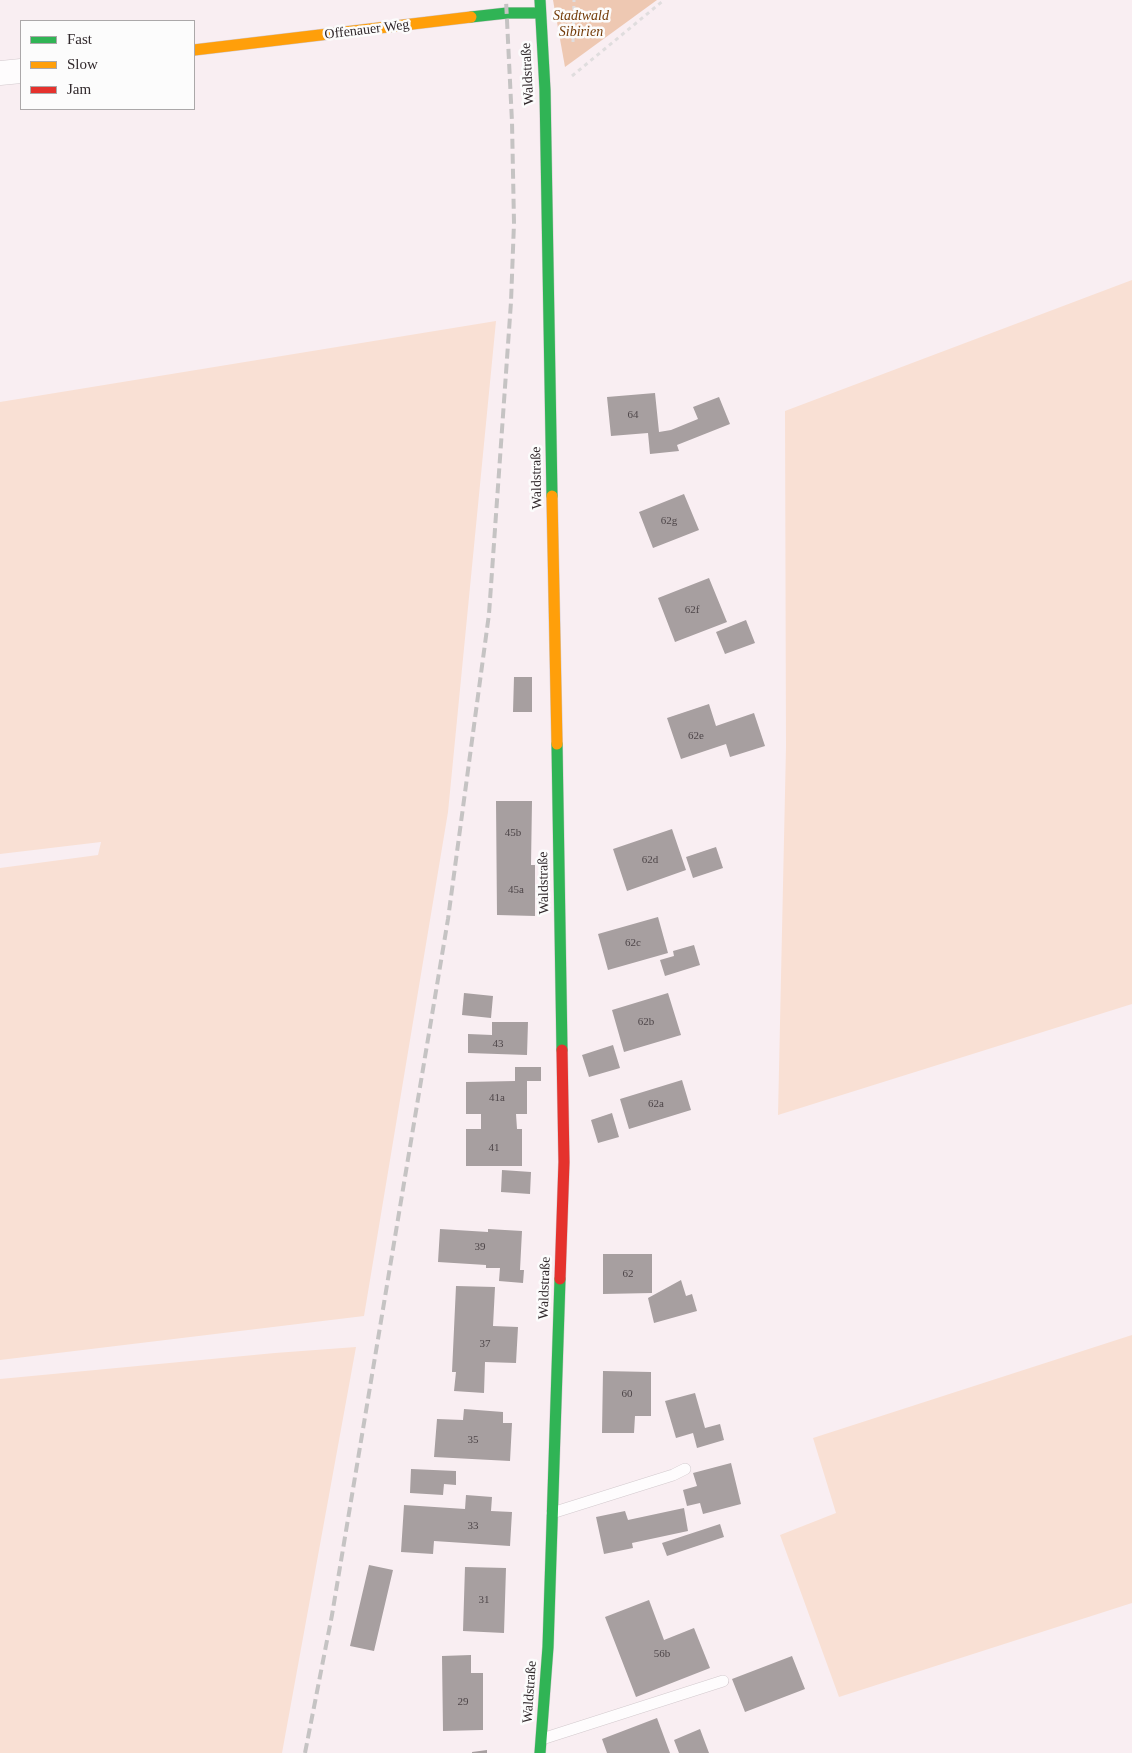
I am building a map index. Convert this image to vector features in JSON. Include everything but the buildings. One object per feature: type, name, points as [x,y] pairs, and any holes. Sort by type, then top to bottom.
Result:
[{"type":"street","name":"Waldstraße","points":[[540,0],[545,90],[564,1162],[548,1647],[540,1753]]},
{"type":"street","name":"Offenauer Weg","points":[[195,50],[507,13],[540,13]]},
{"type":"street","points":[[0,73],[20,71]]},
{"type":"lane","points":[[552,1513],[673,1475],[685,1468]]},
{"type":"lane","points":[[542,1739],[723,1680]]},
{"type":"path","points":[[545,90],[572,77],[664,0]]},
{"type":"shaded area","points":[[1132,280],[1132,1004],[778,1115],[786,747],[785,411]]},
{"type":"shaded area","points":[[496,321],[448,812],[364,1316],[0,1360],[0,868],[98,855],[101,842],[0,854],[0,402]]},
{"type":"shaded area","points":[[1132,1335],[1132,1603],[839,1697],[780,1535],[836,1513],[813,1438]]},
{"type":"shaded area","points":[[356,1347],[282,1753],[0,1753],[0,1379]]},
{"type":"green space","name":"Stadtwald Sibirien","points":[[553,0],[657,0],[565,67]]},
{"type":"railway","points":[[305,1753],[332,1615],[448,919],[489,614],[511,302],[514,223],[512,122],[506,0]]},
{"type":"traffic: fast","points":[[540,0],[545,90],[552,496]]},
{"type":"traffic: fast","points":[[471,17],[507,13],[540,13]]},
{"type":"traffic: fast","points":[[557,744],[562,1050]]},
{"type":"traffic: fast","points":[[540,1753],[548,1647],[560,1279]]},
{"type":"traffic: slow","points":[[195,50],[471,17]]},
{"type":"traffic: slow","points":[[552,496],[557,744]]},
{"type":"traffic: jam","points":[[560,1279],[564,1162],[562,1050]]}]
